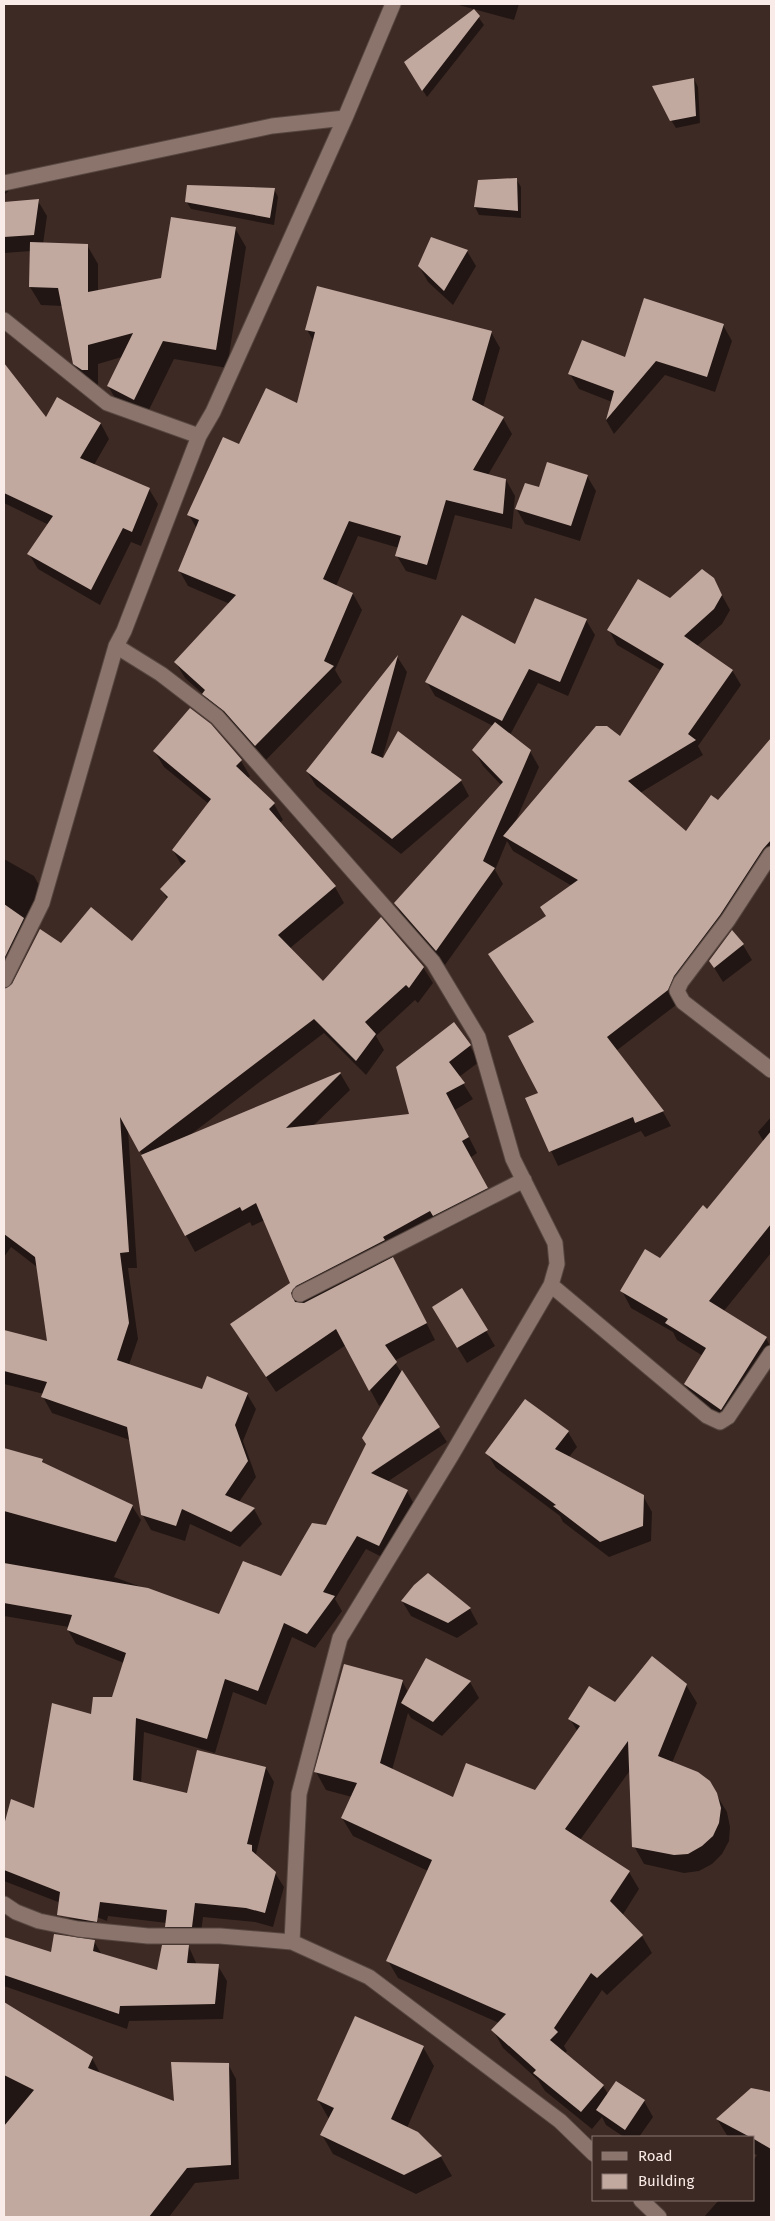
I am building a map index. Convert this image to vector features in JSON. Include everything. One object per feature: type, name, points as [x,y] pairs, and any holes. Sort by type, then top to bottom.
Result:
[{"type":"street","points":[[4,980],[42,903],[116,646],[124,631],[199,436],[213,412],[345,118],[392,4]]},
{"type":"street","points":[[4,183],[272,126],[345,118]]},
{"type":"street","points":[[4,320],[107,403],[199,436]]},
{"type":"street","points":[[116,646],[161,674],[218,717],[433,962],[478,1037],[513,1159],[555,1243],[557,1264],[551,1285],[451,1456],[340,1638],[299,1794],[292,1942]]},
{"type":"street","points":[[771,854],[728,920],[681,982],[677,991],[682,1002],[771,1070]]},
{"type":"street","points":[[300,1294],[524,1180]]},
{"type":"street","points":[[551,1285],[707,1416],[720,1422],[728,1417],[771,1353]]},
{"type":"street","points":[[4,1904],[16,1912],[39,1921],[78,1929],[148,1936],[220,1936],[292,1942],[369,1977],[560,2121],[592,2152]]},
{"type":"street","points":[[642,2201],[659,2217]]},
{"type":"building","points":[[474,9],[480,16],[422,91],[404,62]]},
{"type":"building","points":[[694,78],[696,116],[670,121],[652,86]]},
{"type":"building","points":[[517,178],[518,211],[474,207],[478,180]]},
{"type":"building","points":[[187,185],[275,188],[270,218],[185,202]]},
{"type":"building","points":[[39,199],[34,235],[4,237],[4,202]]},
{"type":"building","points":[[171,217],[236,227],[216,350],[163,341],[134,400],[107,386],[133,333],[88,345],[88,370],[82,370],[73,364],[58,288],[29,287],[30,242],[88,244],[88,292],[161,278]]},
{"type":"building","points":[[431,237],[468,250],[444,291],[418,266]]},
{"type":"building","points":[[317,286],[492,331],[472,400],[504,417],[473,470],[506,479],[503,514],[446,500],[427,565],[395,556],[401,536],[349,521],[323,579],[353,593],[324,661],[334,666],[255,746],[224,711],[202,694],[205,690],[174,662],[236,595],[178,571],[199,520],[187,515],[223,437],[239,444],[266,388],[297,403],[315,332],[305,330]]},
{"type":"building","points":[[644,298],[724,324],[707,377],[656,361],[606,420],[614,391],[568,374],[582,340],[625,357]]},
{"type":"building","points":[[4,363],[46,417],[57,397],[101,423],[80,458],[150,488],[132,532],[123,528],[91,590],[27,554],[53,516],[4,493]]},
{"type":"building","points":[[547,462],[588,475],[571,526],[515,509],[525,483],[539,487]]},
{"type":"building","points":[[702,569],[714,578],[722,595],[714,609],[684,636],[733,670],[688,734],[696,740],[628,781],[686,831],[711,795],[718,800],[771,738],[771,840],[763,849],[720,915],[674,976],[668,990],[607,1037],[664,1111],[635,1123],[633,1117],[549,1152],[525,1098],[538,1093],[508,1036],[534,1022],[488,954],[546,916],[540,907],[578,880],[503,836],[596,726],[607,726],[620,736],[664,664],[607,630],[638,579],[670,598]]},
{"type":"building","points":[[535,598],[587,619],[560,682],[529,669],[502,721],[425,682],[462,615],[515,644]]},
{"type":"building","points":[[398,655],[371,753],[383,758],[398,731],[462,780],[392,839],[306,771]]},
{"type":"building","points":[[190,708],[211,724],[242,760],[236,766],[275,803],[269,809],[336,886],[278,935],[323,981],[381,917],[424,967],[409,988],[406,985],[365,1022],[376,1034],[356,1061],[314,1019],[139,1152],[120,1117],[129,1252],[120,1253],[129,1323],[117,1360],[202,1389],[207,1376],[248,1393],[235,1425],[248,1461],[225,1495],[255,1508],[231,1532],[182,1509],[176,1526],[141,1515],[127,1427],[41,1397],[47,1382],[4,1371],[4,1330],[47,1341],[35,1257],[4,1234],[4,989],[12,984],[40,929],[61,943],[91,907],[132,941],[168,897],[160,889],[186,861],[172,850],[211,799],[153,751]]},
{"type":"building","points":[[495,722],[531,750],[483,861],[495,868],[436,951],[394,903],[503,782],[472,750]]},
{"type":"building","points":[[4,904],[24,918],[4,959]]},
{"type":"building","points":[[732,930],[744,944],[714,968],[709,961]]},
{"type":"building","points":[[454,1022],[471,1045],[449,1062],[465,1083],[446,1093],[469,1137],[462,1141],[488,1188],[433,1216],[430,1211],[383,1237],[385,1240],[296,1286],[291,1293],[295,1302],[304,1303],[393,1257],[427,1323],[385,1345],[397,1362],[369,1391],[336,1329],[266,1377],[230,1324],[290,1283],[256,1203],[242,1211],[240,1207],[185,1236],[141,1155],[340,1072],[286,1128],[409,1114],[396,1067]]},
{"type":"building","points":[[771,1131],[771,1224],[709,1301],[767,1337],[721,1410],[684,1384],[706,1348],[665,1323],[668,1319],[620,1291],[645,1249],[660,1258],[703,1205],[707,1209]]},
{"type":"building","points":[[462,1288],[488,1330],[457,1348],[432,1307]]},
{"type":"building","points":[[402,1370],[440,1427],[371,1473],[408,1490],[379,1546],[357,1536],[323,1592],[335,1596],[307,1634],[284,1623],[258,1691],[225,1679],[207,1739],[136,1718],[133,1780],[187,1793],[197,1750],[266,1767],[247,1844],[252,1845],[252,1851],[276,1872],[265,1913],[246,1908],[195,1903],[192,1927],[165,1927],[167,1910],[100,1902],[97,1922],[57,1915],[60,1892],[4,1870],[4,1825],[11,1799],[34,1808],[52,1703],[91,1714],[93,1697],[112,1697],[126,1653],[67,1630],[72,1615],[4,1603],[4,1563],[148,1588],[219,1614],[243,1561],[281,1576],[312,1523],[326,1525],[366,1444],[362,1438]]},
{"type":"building","points":[[525,1399],[569,1431],[555,1449],[644,1495],[643,1526],[600,1542],[553,1506],[556,1505],[485,1453]]},
{"type":"building","points":[[4,1448],[43,1459],[42,1462],[133,1505],[116,1542],[4,1511]]},
{"type":"building","points":[[428,1573],[471,1608],[448,1623],[401,1601],[414,1585]]},
{"type":"building","points":[[652,1656],[687,1684],[658,1756],[698,1772],[710,1781],[717,1793],[721,1808],[719,1823],[713,1836],[702,1846],[688,1854],[674,1855],[632,1847],[628,1741],[565,1829],[630,1871],[610,1901],[643,1935],[597,1978],[591,1973],[554,2028],[558,2032],[550,2040],[604,2085],[581,2112],[533,2073],[536,2070],[491,2030],[506,2014],[386,1961],[432,1860],[341,1818],[357,1783],[314,1772],[344,1664],[403,1680],[380,1763],[453,1797],[466,1763],[535,1790],[580,1726],[568,1719],[589,1686],[615,1702]]},
{"type":"building","points":[[426,1658],[471,1681],[433,1722],[401,1703]]},
{"type":"building","points":[[54,1934],[95,1940],[93,1951],[157,1970],[162,1945],[189,1945],[187,1963],[219,1964],[215,2004],[120,2006],[119,2014],[4,1975],[4,1937],[51,1952]]},
{"type":"building","points":[[4,2002],[93,2057],[88,2068],[174,2101],[171,2062],[229,2063],[231,2165],[187,2168],[149,2217],[4,2217],[4,2126],[34,2090],[4,2075]]},
{"type":"building","points":[[355,2016],[424,2046],[391,2119],[418,2132],[442,2156],[404,2175],[320,2135],[334,2108],[317,2100]]},
{"type":"building","points":[[616,2081],[645,2100],[625,2130],[596,2110]]},
{"type":"building","points":[[751,2088],[771,2092],[771,2149],[755,2140],[755,2136],[748,2136],[716,2119]]}]
